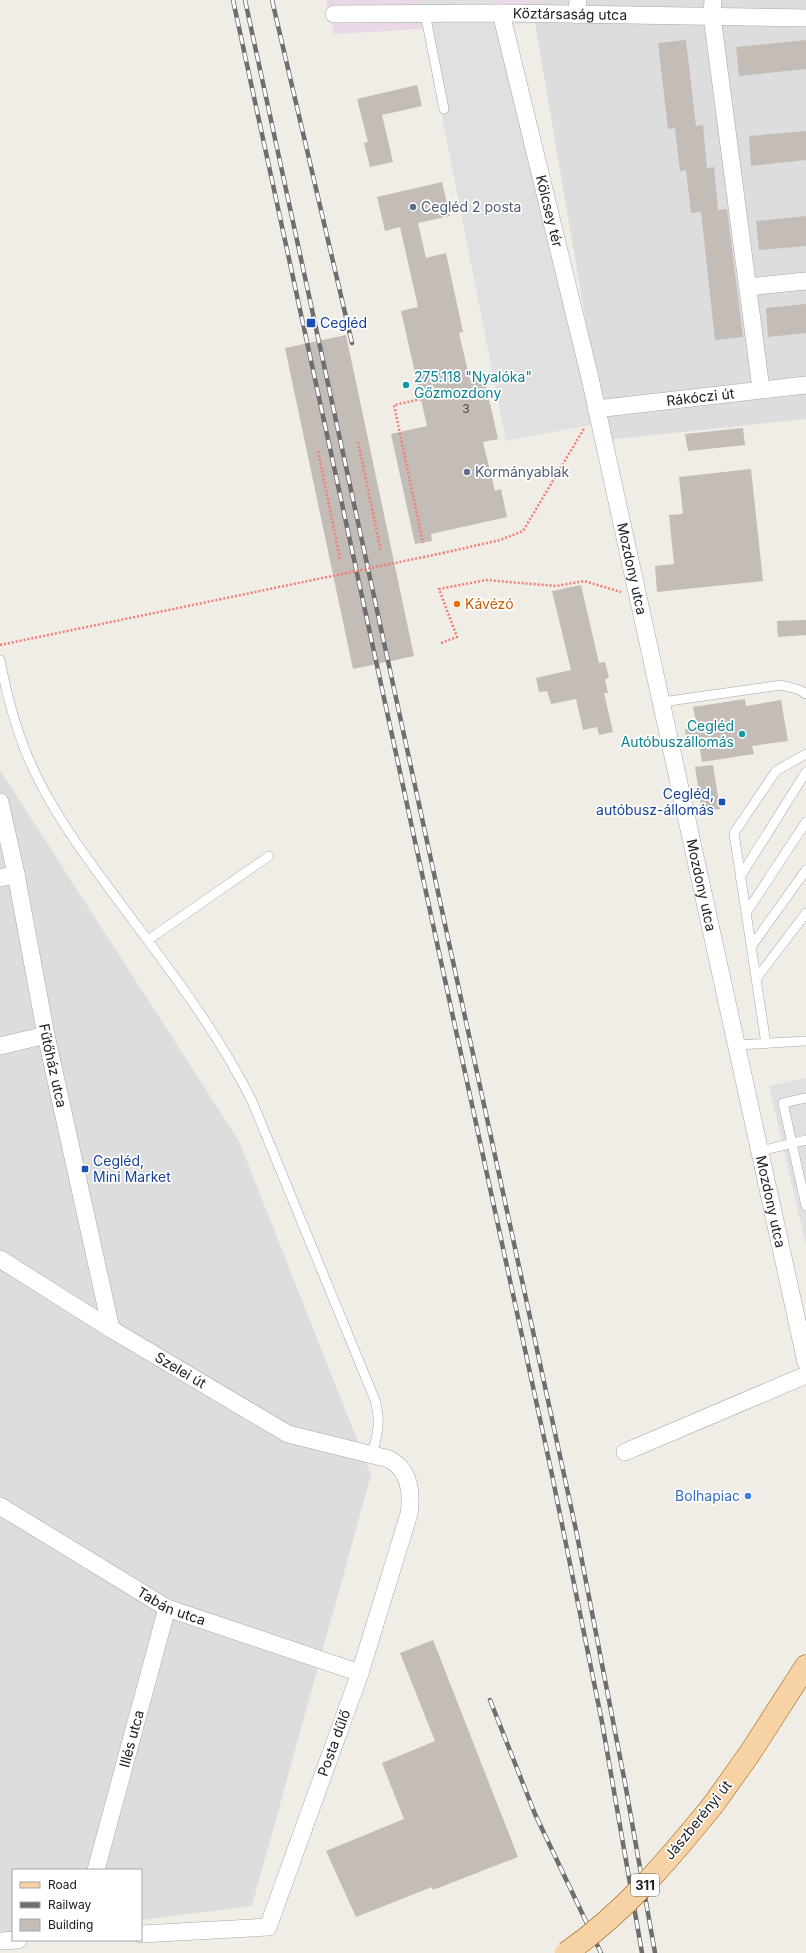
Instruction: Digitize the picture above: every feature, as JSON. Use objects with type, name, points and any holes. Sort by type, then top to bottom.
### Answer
[{"type":"main road","name":"Jászberényi út","points":[[566,1953],[608,1919],[644,1885],[713,1805],[750,1754],[806,1666]]},
{"type":"street","name":"Köztársaság utca","points":[[334,14],[501,13],[578,7],[712,8],[806,18]]},
{"type":"street","points":[[712,8],[761,389]]},
{"type":"street","name":"Kölcsey tér","points":[[501,13],[551,212],[596,409]]},
{"type":"street","points":[[748,286],[806,281]]},
{"type":"street","name":"Rákóczi út","points":[[596,409],[806,385]]},
{"type":"street","name":"Mozdony utca","points":[[596,409],[662,702],[760,1151],[802,1320],[806,1362]]},
{"type":"street","name":"Fűtőház utca","points":[[0,802],[8,876],[46,1035],[111,1329]]},
{"type":"street","points":[[0,1046],[46,1035]]},
{"type":"street","name":"Szelei út","points":[[0,1258],[111,1329],[288,1434],[372,1455]]},
{"type":"street","points":[[625,1452],[806,1375]]},
{"type":"street","name":"Posta dűlő","points":[[142,1934],[268,1927],[360,1673],[409,1514],[411,1501],[406,1476],[399,1464],[390,1459],[372,1455]]},
{"type":"street","name":"Tabán utca","points":[[0,1506],[167,1608],[360,1673]]},
{"type":"street","name":"Illés utca","points":[[96,1869],[167,1608]]},
{"type":"street","points":[[0,1941],[12,1940]]},
{"type":"lane","points":[[425,13],[444,109]]},
{"type":"lane","points":[[0,660],[9,704],[16,725],[41,784],[92,864],[217,1037],[242,1079],[262,1123],[375,1400],[379,1415],[379,1427],[372,1455]]},
{"type":"lane","points":[[662,702],[781,685],[800,690],[806,694]]},
{"type":"lane","points":[[766,1044],[734,833],[776,771],[806,754]]},
{"type":"lane","points":[[740,877],[806,772]]},
{"type":"lane","points":[[746,913],[806,822]]},
{"type":"lane","points":[[148,940],[269,856]]},
{"type":"lane","points":[[751,947],[806,870]]},
{"type":"lane","points":[[756,979],[806,913]]},
{"type":"lane","points":[[737,1045],[806,1041]]},
{"type":"lane","points":[[806,1098],[783,1103],[806,1206]]},
{"type":"lane","points":[[760,1151],[806,1140]]},
{"type":"path","points":[[421,399],[394,405],[423,543]]},
{"type":"path","points":[[0,645],[443,553],[500,540],[523,531],[596,409]]},
{"type":"path","points":[[358,442],[381,551]]},
{"type":"path","points":[[318,451],[340,559]]},
{"type":"path","points":[[441,643],[457,637],[439,589],[486,580],[556,586],[584,581],[638,596]]},
{"type":"shaded area","points":[[326,0],[537,0],[535,23],[334,34]]},
{"type":"shaded area","points":[[419,0],[489,0],[595,424],[506,441]]},
{"type":"shaded area","points":[[537,0],[806,0],[806,419],[606,440],[535,23]]},
{"type":"shaded area","points":[[0,770],[239,1141],[371,1475],[252,1906],[142,1920],[142,1869],[12,1869],[12,1936],[0,1937]]},
{"type":"shaded area","points":[[806,1078],[806,1246],[769,1086]]},
{"type":"building","points":[[686,40],[696,126],[703,125],[707,168],[714,167],[718,210],[727,209],[743,337],[715,340],[701,212],[691,213],[686,170],[680,171],[675,128],[668,129],[658,43]]},
{"type":"building","points":[[806,40],[806,69],[739,76],[736,47]]},
{"type":"building","points":[[417,85],[422,106],[382,115],[393,162],[370,167],[364,143],[368,142],[357,99]]},
{"type":"building","points":[[806,131],[806,160],[751,166],[749,136]]},
{"type":"building","points":[[442,182],[450,216],[418,223],[426,258],[446,253],[463,332],[459,333],[470,380],[484,377],[498,439],[483,442],[495,491],[501,489],[507,517],[431,534],[432,541],[415,544],[391,434],[427,426],[401,311],[418,307],[400,227],[385,231],[377,197]]},
{"type":"building","points":[[806,216],[806,246],[759,250],[756,221]]},
{"type":"building","points":[[806,304],[806,333],[768,337],[766,308]]},
{"type":"building","points":[[346,335],[414,656],[353,669],[285,348]]},
{"type":"building","points":[[743,428],[745,445],[688,451],[685,434]]},
{"type":"building","points":[[751,469],[763,581],[657,592],[655,566],[674,564],[669,515],[683,514],[679,477]]},
{"type":"building","points":[[581,585],[599,663],[605,662],[609,678],[605,679],[608,693],[604,693],[613,732],[599,735],[597,727],[583,730],[576,699],[551,704],[547,691],[539,692],[536,678],[571,670],[552,591]]},
{"type":"building","points":[[806,620],[806,635],[778,637],[777,621]]},
{"type":"building","name":"Cegléd Autóbuszállomás","points":[[745,699],[746,706],[781,700],[788,741],[752,746],[754,754],[702,762],[699,743],[687,745],[685,729],[697,727],[693,707]]},
{"type":"building","points":[[713,765],[720,809],[702,811],[695,767]]},
{"type":"building","points":[[433,1640],[518,1857],[433,1890],[432,1887],[356,1917],[326,1851],[404,1819],[382,1763],[435,1741],[400,1653]]},
{"type":"railway","points":[[233,0],[551,1470],[602,1722],[642,1953]]},
{"type":"railway","points":[[245,0],[576,1530],[625,1783],[655,1953]]},
{"type":"railway","points":[[272,0],[352,343]]},
{"type":"railway","points":[[490,1700],[535,1814],[601,1953]]},
{"type":"place","name":"Cegléd 2 posta","points":[[413,207]]},
{"type":"place","name":"Cegléd","points":[[311,323]]},
{"type":"place","name":"275.118 \"Nyalóka\" Gőzmozdony","points":[[406,385]]},
{"type":"place","name":"Kormányablak","points":[[467,472]]},
{"type":"place","name":"Kávézó","points":[[457,604]]},
{"type":"place","name":"Cegléd Autóbuszállomás","points":[[742,734]]},
{"type":"place","name":"Cegléd, autóbusz-állomás","points":[[722,802]]},
{"type":"place","name":"Cegléd, Mini Market","points":[[85,1169]]},
{"type":"place","name":"Bolhapiac","points":[[748,1496]]}]
